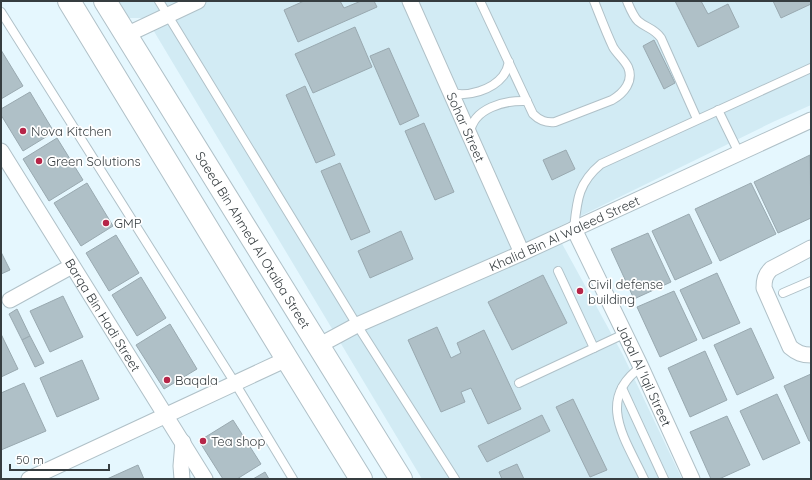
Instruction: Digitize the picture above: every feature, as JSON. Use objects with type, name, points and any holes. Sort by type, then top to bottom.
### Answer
[{"type":"main road","points":[[69,1],[361,479]]},
{"type":"main road","name":"Saeed Bin Ahmed Al Otaiba Street","points":[[104,1],[126,34],[400,479]]},
{"type":"street","points":[[126,34],[198,1]]},
{"type":"street","name":"Sohar Street","points":[[410,1],[522,253]]},
{"type":"street","name":"Khalid Bin Al Waleed Street","points":[[318,346],[357,325],[522,253],[811,120]]},
{"type":"street","name":"Barqa Bin Hadi Street","points":[[1,151],[165,415],[184,442],[205,479]]},
{"type":"street","name":"Jabal Al 'Iqil Street","points":[[574,229],[641,367],[692,479]]},
{"type":"street","points":[[810,251],[771,269],[766,275],[764,288],[790,347],[796,353],[811,355]]},
{"type":"street","points":[[10,300],[72,266]]},
{"type":"street","points":[[29,479],[287,359]]},
{"type":"street","points":[[182,479],[181,466],[184,442]]},
{"type":"lane","points":[[159,1],[357,325],[455,479]]},
{"type":"lane","points":[[480,1],[533,114],[537,118],[549,123],[612,100],[625,90],[628,83],[628,67],[614,48],[594,1]]},
{"type":"lane","points":[[627,1],[634,17],[642,24],[653,29],[661,38],[697,120]]},
{"type":"lane","points":[[1,12],[235,383],[293,479]]},
{"type":"lane","points":[[452,93],[473,94],[490,86],[503,76],[509,62]]},
{"type":"lane","points":[[574,229],[576,204],[579,192],[584,182],[601,164],[811,68]]},
{"type":"lane","points":[[470,134],[474,119],[479,114],[505,102],[526,101]]},
{"type":"lane","points":[[718,110],[739,153]]},
{"type":"lane","points":[[558,271],[594,348]]},
{"type":"lane","points":[[783,293],[811,281]]},
{"type":"lane","points":[[519,383],[624,334]]},
{"type":"lane","points":[[641,367],[631,375],[622,388],[618,396],[616,409],[618,421],[644,479]]},
{"type":"lane","points":[[622,388],[664,479]]},
{"type":"shaded area","points":[[119,1],[811,1],[811,105],[775,121],[554,229],[623,355],[682,479],[422,479],[146,18],[129,18]]},
{"type":"building","points":[[304,1],[340,1],[344,8],[361,1],[374,1],[377,7],[298,42],[284,10]]},
{"type":"building","points":[[675,1],[701,1],[708,14],[728,4],[739,27],[698,47]]},
{"type":"building","points":[[773,1],[811,1],[811,4],[781,18]]},
{"type":"building","points":[[355,27],[372,67],[313,93],[295,54]]},
{"type":"building","points":[[654,40],[675,83],[664,89],[643,46]]},
{"type":"building","points":[[389,48],[419,116],[400,125],[370,56]]},
{"type":"building","points":[[1,50],[23,86],[1,99]]},
{"type":"building","points":[[305,86],[335,155],[316,163],[286,95]]},
{"type":"building","points":[[30,92],[54,132],[23,151],[1,115],[1,109]]},
{"type":"building","points":[[424,123],[454,192],[435,200],[405,131]]},
{"type":"building","points":[[57,138],[83,180],[49,201],[23,159]]},
{"type":"building","points":[[566,150],[575,169],[552,180],[543,160]]},
{"type":"building","points":[[810,155],[811,218],[778,233],[754,182]]},
{"type":"building","points":[[340,163],[370,232],[351,240],[321,171]]},
{"type":"building","points":[[87,183],[113,226],[81,246],[54,203]]},
{"type":"building","points":[[751,183],[776,234],[720,261],[695,209]]},
{"type":"building","points":[[689,214],[712,263],[675,280],[652,231]]},
{"type":"building","points":[[401,231],[413,259],[370,278],[358,251]]},
{"type":"building","points":[[648,233],[671,282],[634,299],[611,249]]},
{"type":"building","points":[[116,235],[139,273],[109,291],[86,253]]},
{"type":"building","points":[[1,252],[10,270],[1,274]]},
{"type":"building","points":[[717,273],[740,323],[703,339],[680,290]]},
{"type":"building","points":[[543,275],[567,323],[512,350],[488,302]]},
{"type":"building","points":[[141,277],[166,318],[137,336],[112,295]]},
{"type":"building","points":[[674,291],[697,340],[660,357],[637,307]]},
{"type":"building","points":[[63,296],[83,337],[50,352],[30,311]]},
{"type":"building","points":[[17,309],[30,336],[22,340],[9,314]]},
{"type":"building","points":[[170,324],[197,369],[164,389],[136,345]]},
{"type":"building","points":[[437,327],[451,358],[461,353],[457,343],[484,330],[521,409],[488,424],[471,388],[461,392],[465,402],[441,412],[408,340]]},
{"type":"building","points":[[751,328],[774,378],[737,395],[714,345]]},
{"type":"building","points":[[1,334],[18,369],[1,377]]},
{"type":"building","points":[[30,336],[44,363],[35,367],[22,340]]},
{"type":"building","points":[[705,351],[727,400],[690,417],[668,368]]},
{"type":"building","points":[[82,360],[99,399],[57,417],[40,378]]},
{"type":"building","points":[[811,374],[811,441],[809,441],[784,386]]},
{"type":"building","points":[[24,383],[46,431],[1,450],[1,393]]},
{"type":"building","points":[[777,394],[800,443],[763,460],[740,411]]},
{"type":"building","points":[[573,399],[607,470],[590,477],[556,407]]},
{"type":"building","points":[[542,415],[550,431],[487,462],[478,446]]},
{"type":"building","points":[[727,416],[750,465],[719,479],[711,479],[690,432]]},
{"type":"building","points":[[233,420],[261,464],[237,479],[223,479],[199,441]]},
{"type":"building","points":[[517,464],[524,479],[502,479],[499,472]]},
{"type":"building","points":[[138,465],[144,479],[107,479]]},
{"type":"building","points":[[265,472],[269,479],[253,479]]},
{"type":"place","name":"Nova Kitchen","points":[[23,131]]},
{"type":"place","name":"Green Solutions","points":[[39,161]]},
{"type":"place","name":"GMP","points":[[106,223]]},
{"type":"place","name":"Civil defense building","points":[[580,291]]},
{"type":"place","name":"Baqala","points":[[167,380]]},
{"type":"place","name":"Tea shop","points":[[203,441]]}]
